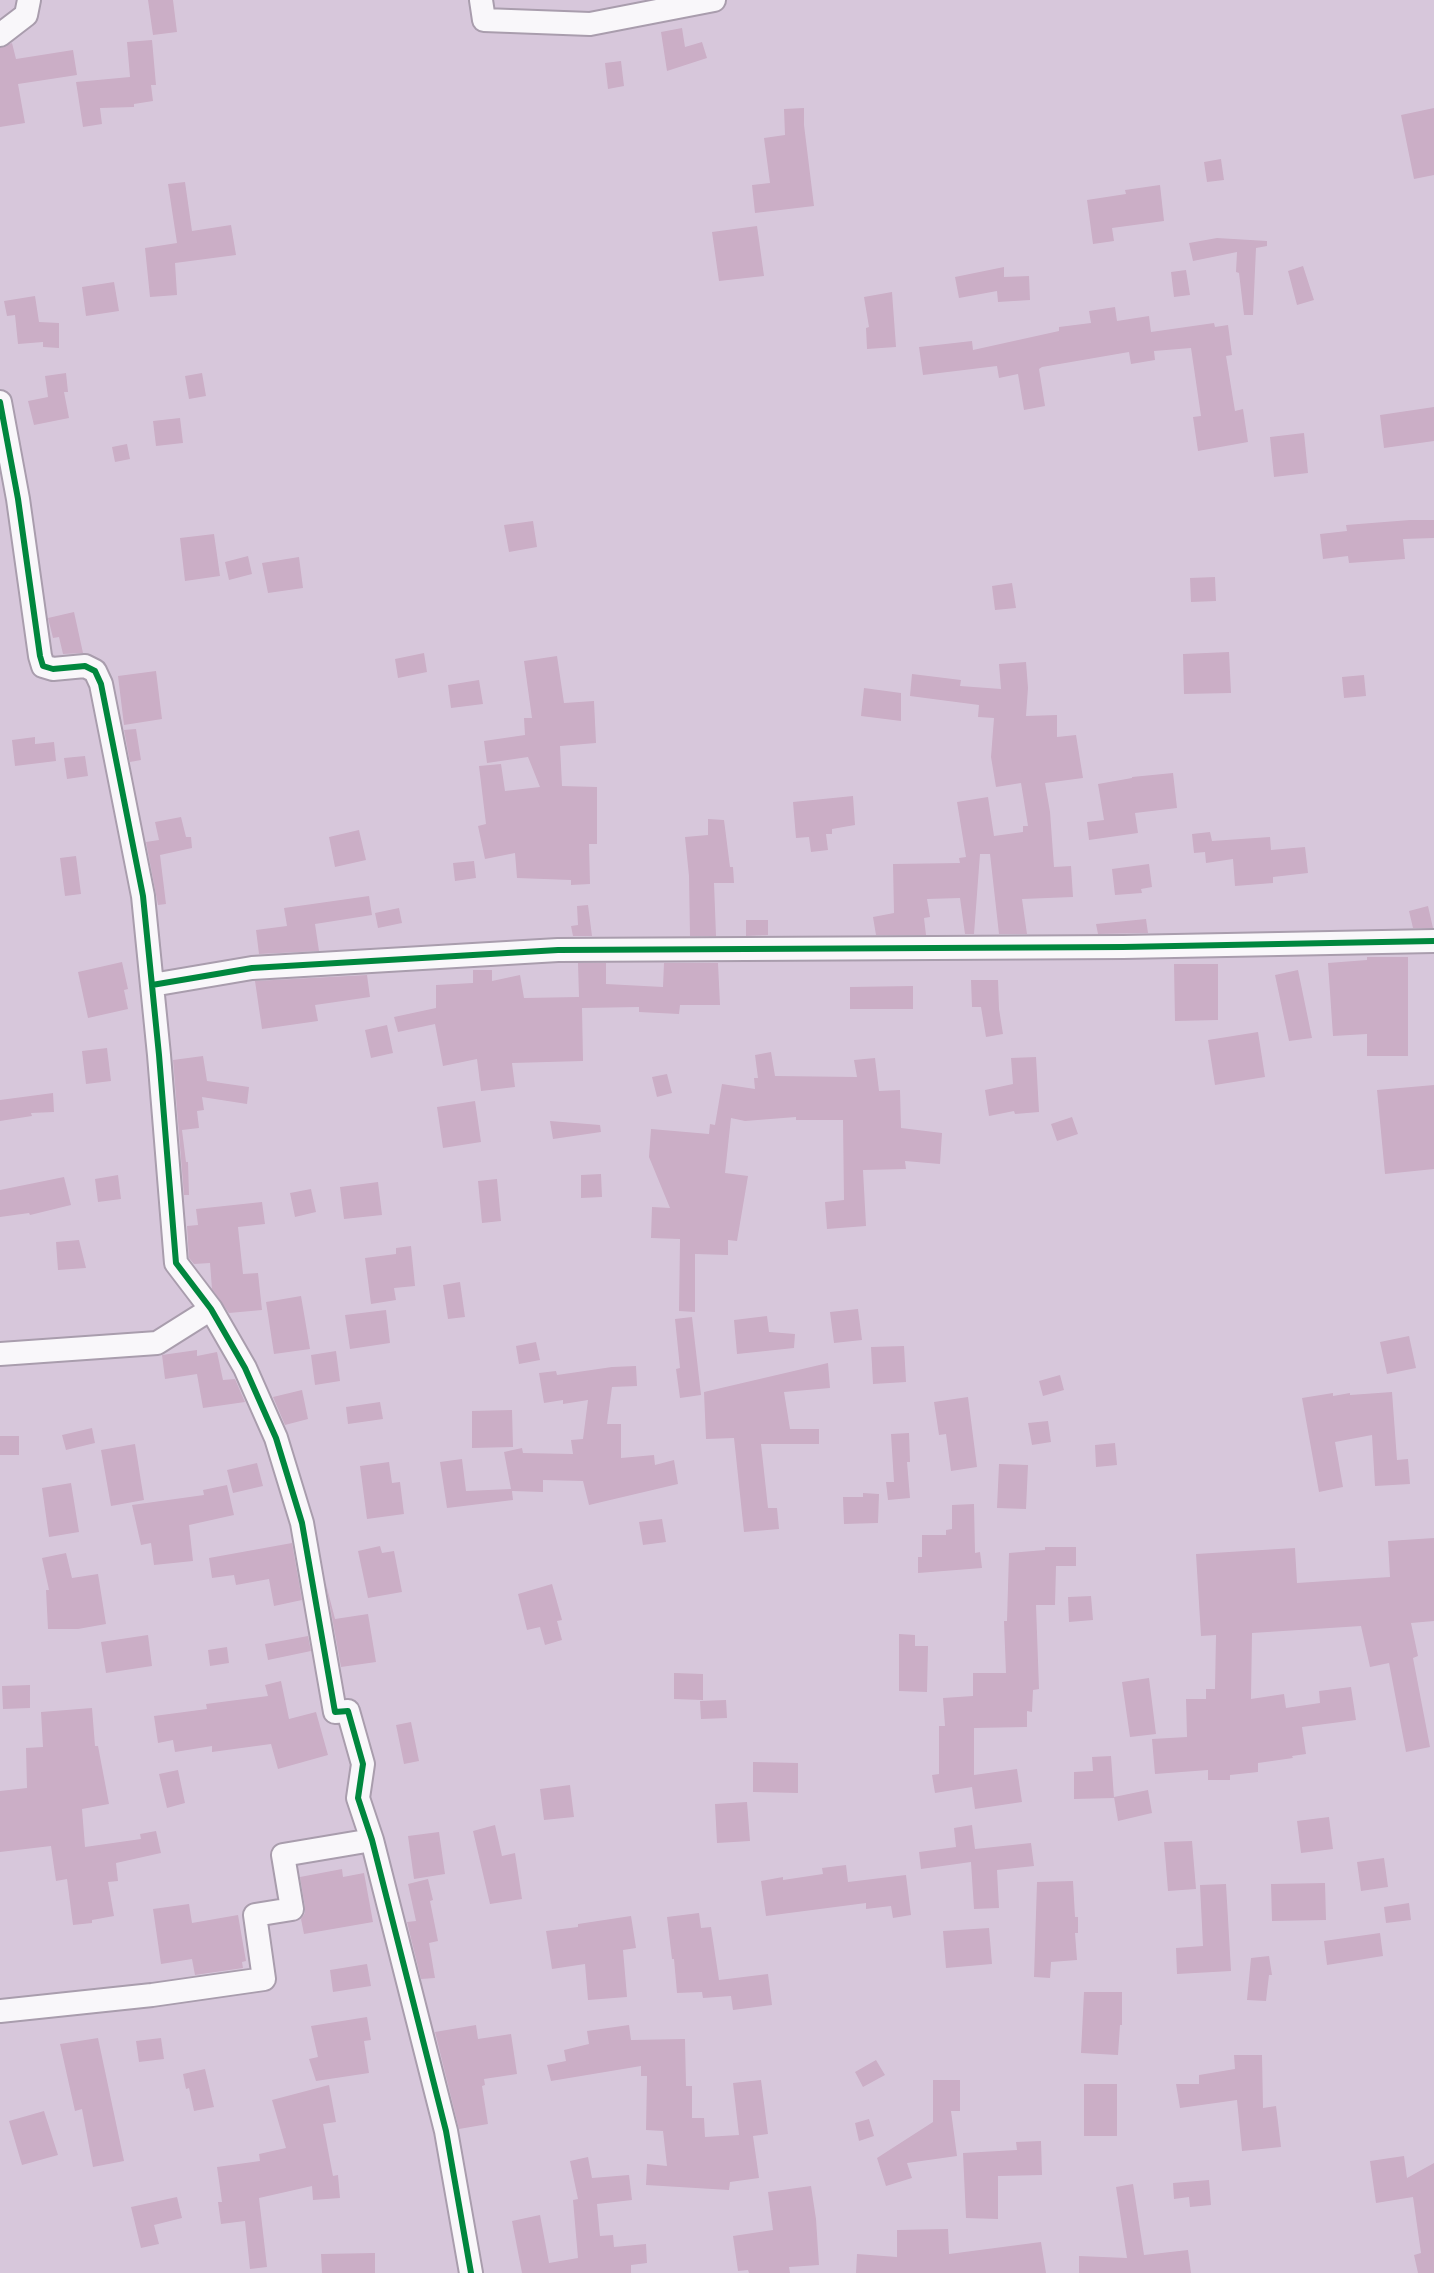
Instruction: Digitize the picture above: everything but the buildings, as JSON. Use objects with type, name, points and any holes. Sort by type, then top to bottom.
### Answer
[{"type":"street","points":[[0,36],[26,15],[29,0]]},
{"type":"street","points":[[481,0],[484,20],[590,24],[714,0]]},
{"type":"street","points":[[0,402],[9,500],[43,666],[53,669],[85,666],[95,671],[101,684],[143,896],[176,1263],[211,1309],[244,1368],[276,1438],[296,1502],[302,1523],[335,1712],[348,1711],[363,1764],[358,1798],[372,1840],[446,2131],[471,2273]]},
{"type":"street","points":[[152,985],[252,968],[558,950],[1123,947],[1434,941]]},
{"type":"street","points":[[0,1354],[157,1343],[211,1309]]},
{"type":"street","points":[[0,2011],[152,1995],[264,1979],[255,1915],[292,1909],[283,1855],[372,1840]]},
{"type":"cycle path","points":[[0,402],[18,499],[43,666],[53,669],[85,666],[95,671],[101,684],[143,896],[176,1263],[211,1309],[245,1368],[276,1438],[302,1523],[335,1712],[348,1711],[363,1764],[358,1798],[372,1840],[446,2131],[471,2273]]},
{"type":"cycle path","points":[[152,985],[252,968],[558,950],[1123,947],[1434,941]]}]
